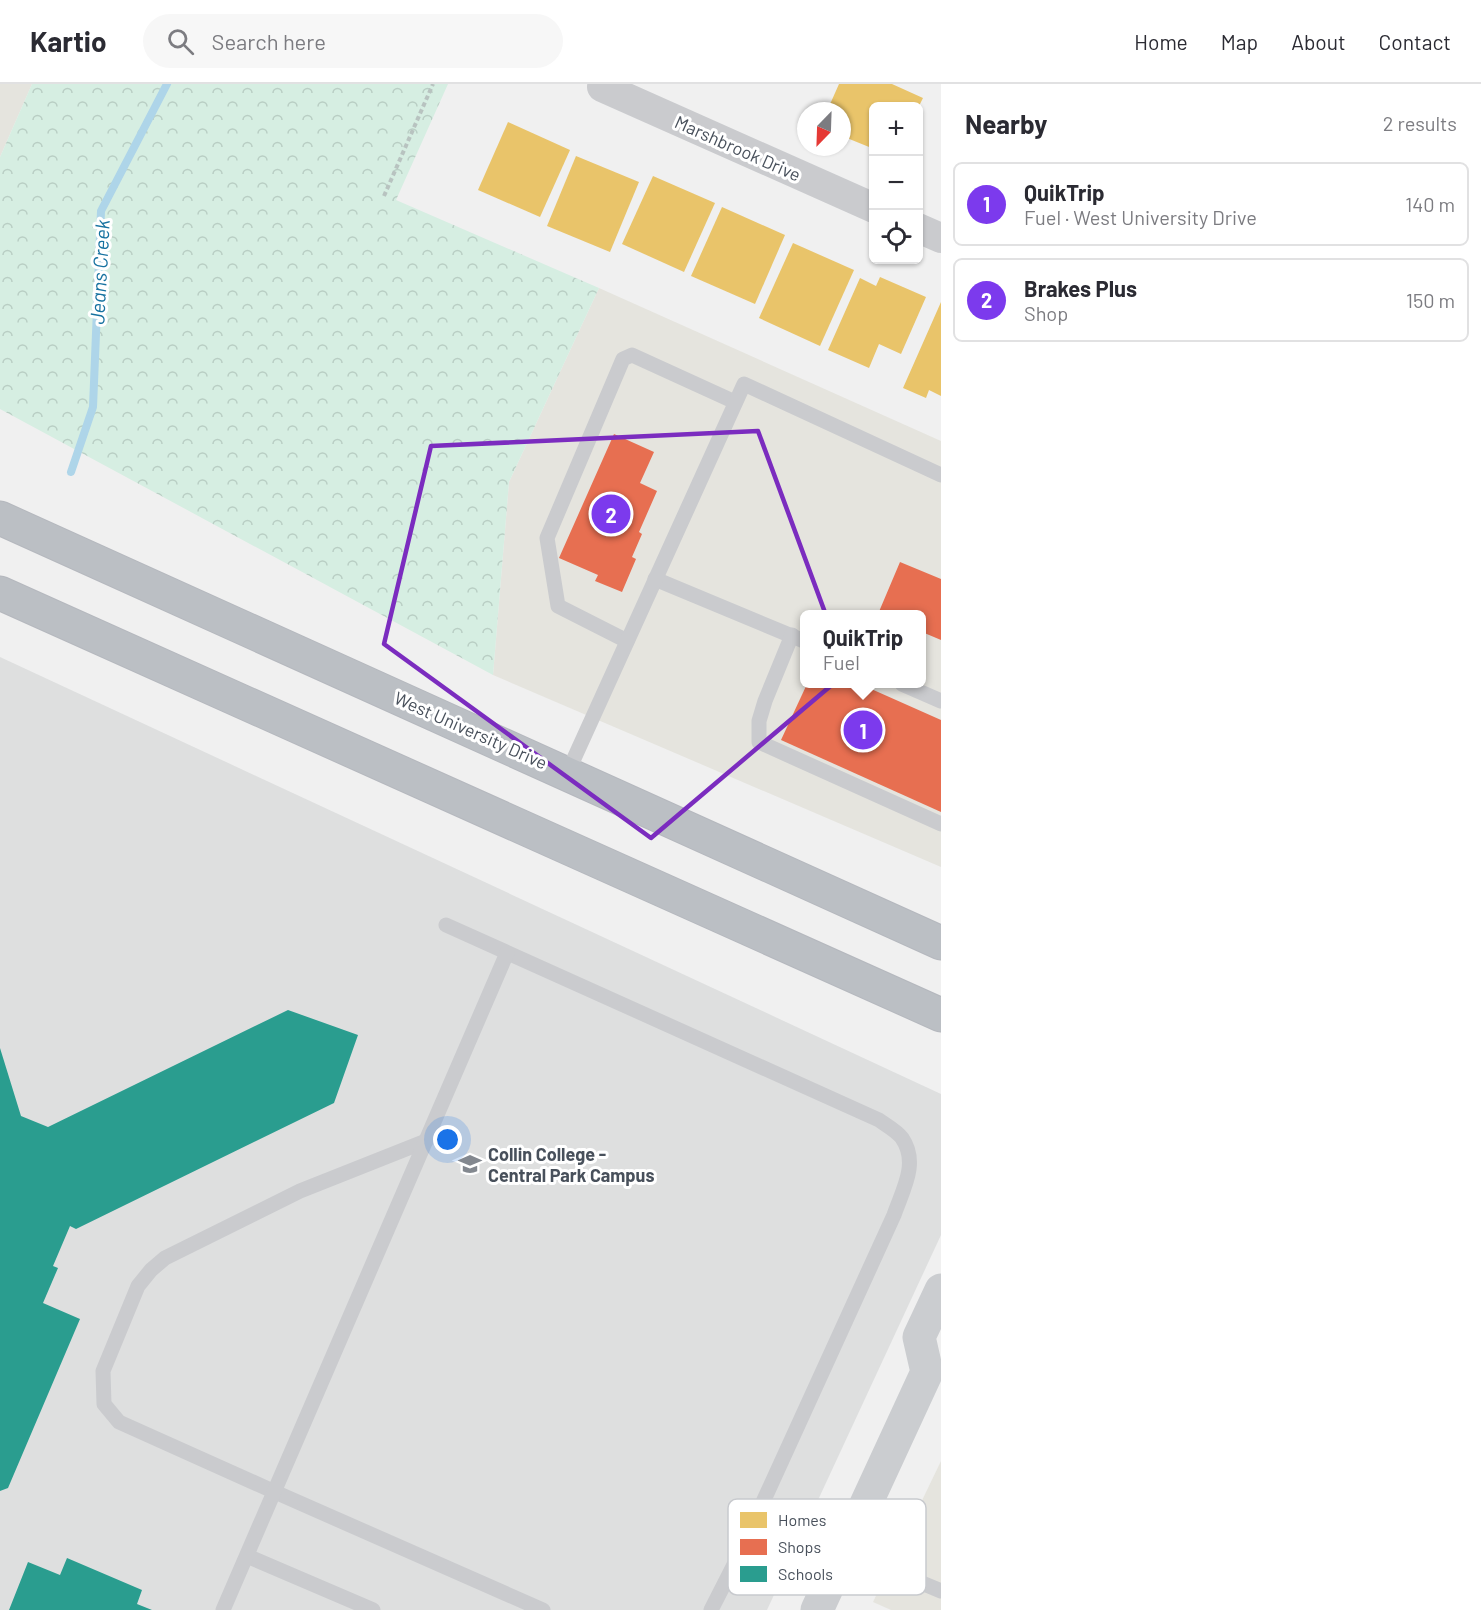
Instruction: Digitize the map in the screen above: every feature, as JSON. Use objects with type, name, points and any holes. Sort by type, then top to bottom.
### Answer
[{"type":"highway","name":"West University Drive","points":[[0,518],[941,943]]},
{"type":"highway","points":[[0,593],[941,1015]]},
{"type":"street","name":"Marshbrook Drive","points":[[603,86],[869,206]]},
{"type":"street","points":[[871,1499],[936,1372],[919,1336],[941,1290]]},
{"type":"street","points":[[817,1610],[824,1595]]},
{"type":"lane","points":[[627,641],[558,606],[547,538],[623,360],[633,355],[735,402]]},
{"type":"lane","points":[[567,774],[744,384],[941,475]]},
{"type":"lane","points":[[655,579],[798,638],[765,701],[759,721],[759,742],[941,824]]},
{"type":"lane","points":[[911,688],[941,701]]},
{"type":"lane","points":[[446,926],[879,1120],[901,1137],[909,1155],[910,1172],[894,1215],[764,1499]]},
{"type":"lane","points":[[223,1610],[507,953]]},
{"type":"lane","points":[[426,1141],[300,1191],[165,1258],[138,1286],[103,1371],[105,1404],[119,1422],[520,1606],[543,1610]]},
{"type":"lane","points":[[247,1556],[373,1610]]},
{"type":"lane","points":[[711,1610],[728,1577]]},
{"type":"lane","points":[[926,1585],[941,1591]]},
{"type":"path","points":[[384,196],[433,84]]},
{"type":"highlighted area","points":[[758,431],[847,672],[651,838],[384,644],[431,446]]},
{"type":"shaded area","points":[[0,84],[32,84],[0,157]]},
{"type":"shaded area","points":[[599,288],[941,441],[941,867],[493,675],[509,482]]},
{"type":"shaded area","name":"Collin College - Central Park Campus","points":[[0,657],[941,1094],[941,1235],[819,1499],[728,1499],[728,1595],[774,1595],[767,1610],[0,1610]]},
{"type":"shaded area","points":[[941,1461],[941,1610],[891,1610],[873,1602],[876,1595],[926,1595],[926,1499],[923,1499]]},
{"type":"green space","points":[[32,84],[448,84],[396,200],[599,288],[509,482],[493,675],[0,409],[0,157]]},
{"type":"building: Homes","points":[[839,84],[892,84],[923,98],[921,102],[869,102],[869,147],[851,140],[851,102],[831,102]]},
{"type":"building: Homes","points":[[508,122],[570,150],[540,217],[478,190]]},
{"type":"building: Homes","points":[[576,156],[639,182],[610,252],[547,226]]},
{"type":"building: Homes","points":[[653,176],[715,203],[684,272],[622,244]]},
{"type":"building: Homes","points":[[722,207],[785,235],[755,304],[691,276]]},
{"type":"building: Homes","points":[[793,243],[854,270],[820,346],[759,318]]},
{"type":"building: Homes","points":[[880,277],[926,297],[901,354],[879,344],[869,368],[828,350],[860,278],[876,286]]},
{"type":"building: Homes","points":[[941,302],[941,396],[929,390],[926,398],[903,388]]},
{"type":"building: Shops","points":[[614,434],[654,452],[640,483],[657,491],[639,532],[642,534],[632,557],[636,559],[622,592],[595,581],[598,575],[559,558]]},
{"type":"building: Shops","points":[[900,562],[941,579],[941,640],[926,634],[926,610],[880,610]]},
{"type":"building: Shops","points":[[805,688],[869,688],[941,720],[941,812],[781,740]]},
{"type":"building: Schools","points":[[288,1010],[358,1035],[334,1103],[76,1229],[70,1226],[53,1266],[58,1268],[43,1303],[80,1319],[8,1488],[0,1491],[0,1048],[21,1116],[48,1127]]},
{"type":"building: Schools","points":[[67,1558],[142,1590],[137,1604],[152,1610],[9,1610],[28,1562],[60,1575]]},
{"type":"waterway","name":"Jeans Creek","points":[[71,472],[93,407],[101,211],[167,84]]},
{"type":"place","name":"Brakes Plus","points":[[611,514]]},
{"type":"place","name":"QuikTrip","points":[[863,730]]},
{"type":"place","name":"Collin College - Central Park Campus","points":[[470,1164]]}]
